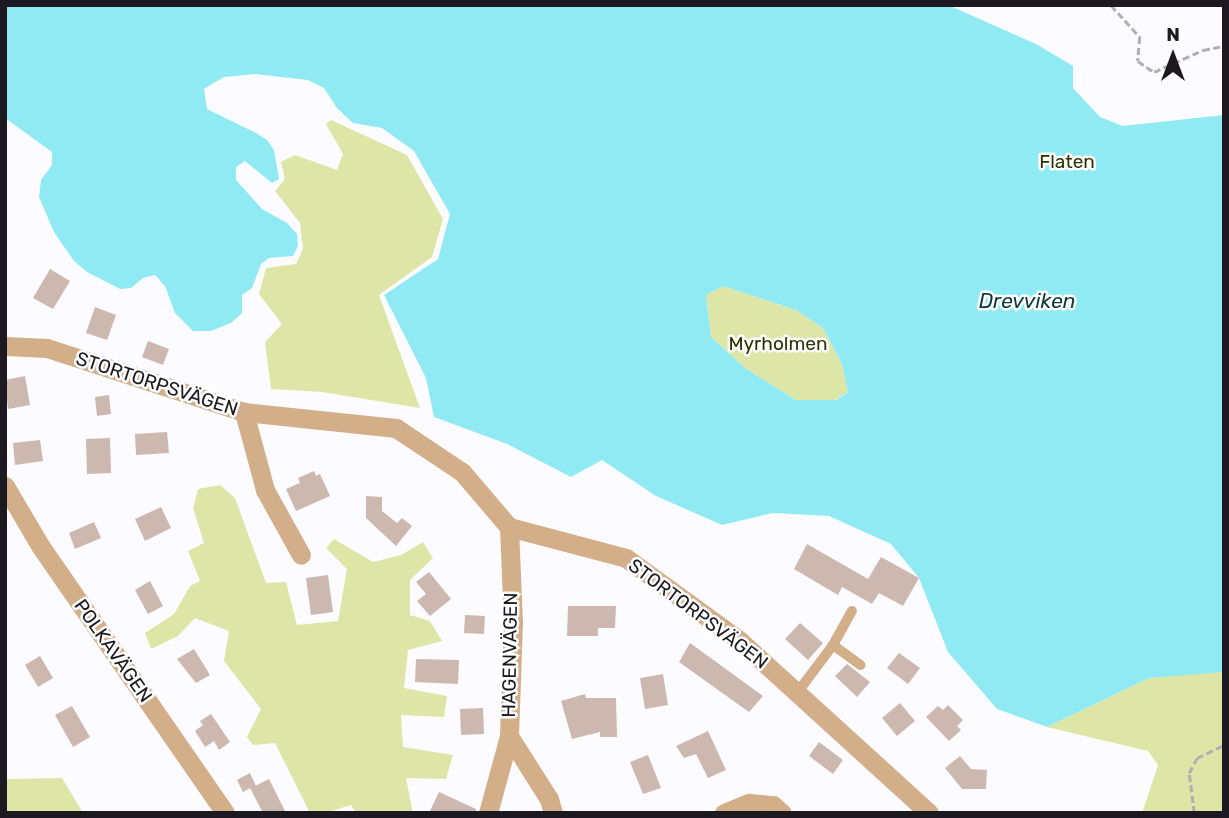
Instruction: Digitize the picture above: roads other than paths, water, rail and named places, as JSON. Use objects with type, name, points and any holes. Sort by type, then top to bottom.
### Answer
[{"type":"street","name":"STORTORPSVÄGEN","points":[[5,346],[47,348],[244,412],[396,428],[462,472],[509,527],[626,558],[739,640],[929,813]]},
{"type":"street","points":[[244,412],[265,490],[301,555]]},
{"type":"street","name":"POLKAVÄGEN","points":[[5,486],[41,547],[225,813]]},
{"type":"street","name":"HAGENVÄGEN","points":[[509,527],[513,622],[509,736],[549,799],[553,813]]},
{"type":"street","points":[[488,813],[509,736]]},
{"type":"street","points":[[724,813],[749,803],[773,805],[782,813]]},
{"type":"lane","points":[[797,693],[833,645],[852,611]]},
{"type":"lane","points":[[833,645],[861,665]]},
{"type":"water","name":"Drevviken","points":[[5,5],[948,5],[1036,44],[1073,66],[1073,88],[1100,117],[1123,126],[1224,115],[1224,672],[1149,678],[1047,727],[997,709],[948,652],[919,578],[891,544],[829,516],[773,513],[722,525],[656,496],[602,460],[571,477],[507,444],[434,417],[426,378],[384,295],[438,259],[450,214],[414,151],[382,128],[353,123],[337,108],[324,88],[308,80],[255,74],[224,77],[204,89],[207,109],[256,133],[267,140],[274,150],[279,179],[272,183],[245,161],[236,167],[236,180],[262,209],[287,223],[297,234],[298,246],[293,256],[269,258],[261,264],[252,288],[242,295],[242,313],[231,323],[211,331],[193,331],[175,313],[165,286],[155,275],[143,278],[131,288],[120,289],[87,272],[74,261],[54,232],[39,197],[41,180],[52,165],[52,152],[5,118]],"holes":[[[723,286],[796,310],[823,328],[842,364],[848,392],[836,400],[796,400],[745,368],[711,337],[706,295]]]},
{"type":"park label","name":"Flaten","points":[[1067,162]]},
{"type":"park label","name":"Myrholmen","points":[[778,344]]}]
